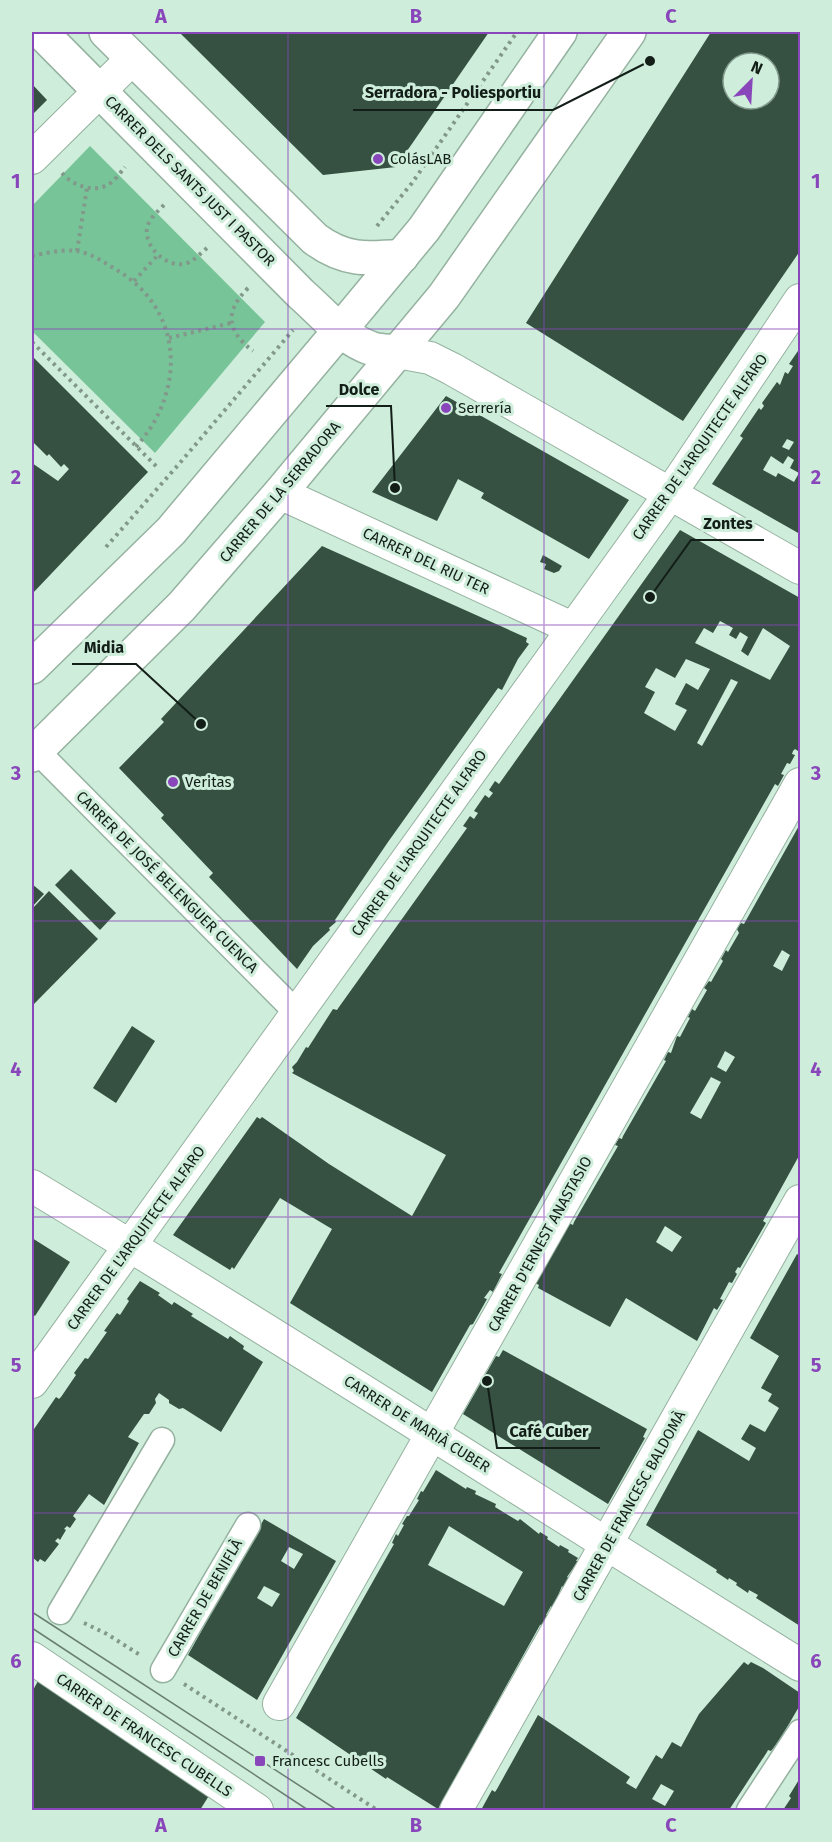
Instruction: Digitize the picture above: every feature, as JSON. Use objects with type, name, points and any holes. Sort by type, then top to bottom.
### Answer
[{"type":"main road","name":"CARRER DELS SANTS JUST I PASTOR","points":[[41,32],[340,330],[374,349],[397,352]]},
{"type":"main road","points":[[106,32],[315,239],[330,250],[351,258],[402,256]]},
{"type":"main road","points":[[32,667],[171,531],[402,256],[435,213],[560,32]]},
{"type":"main road","name":"CARRER DE LA SERRADORA","points":[[34,753],[182,606],[397,352],[456,280],[629,32]]},
{"type":"street","points":[[44,163],[100,91],[133,58]]},
{"type":"street","name":"CARRER DE L'ARQUITECTE ALFARO","points":[[32,1382],[670,494],[801,300]]},
{"type":"street","points":[[397,352],[430,358],[452,369],[801,568]]},
{"type":"street","name":"CARRER DEL RIU TER","points":[[280,493],[572,628]]},
{"type":"street","name":"CARRER DE JOSÉ BELENGUER CUENCA","points":[[34,753],[297,1013]]},
{"type":"street","name":"CARRER D'ERNEST ANASTASIO","points":[[279,1704],[801,784]]},
{"type":"street","name":"CARRER DE MARIÀ CUBER","points":[[32,1186],[433,1433],[801,1665]]},
{"type":"street","name":"CARRER DE FRANCESC BALDOMÀ","points":[[456,1810],[801,1201]]},
{"type":"street","points":[[60,1612],[162,1440]]},
{"type":"street","name":"CARRER DE BENIFLÀ","points":[[163,1670],[248,1525]]},
{"type":"street","name":"CARRER DE FRANCESC CUBELLS","points":[[32,1660],[223,1801],[257,1810]]},
{"type":"street","points":[[749,1810],[801,1732]]},
{"type":"path","points":[[351,258],[412,183],[517,32]]},
{"type":"path","points":[[44,163],[68,180],[87,188],[97,189],[108,185],[125,167]]},
{"type":"path","points":[[77,251],[87,188]]},
{"type":"path","points":[[164,205],[153,216],[147,228],[148,240],[158,255],[171,264],[185,264],[197,258],[207,248]]},
{"type":"path","points":[[32,256],[77,251],[101,261],[134,281],[147,293],[161,314],[169,338],[171,361],[169,385],[152,427],[136,447]]},
{"type":"path","points":[[134,281],[158,255]]},
{"type":"path","points":[[248,288],[236,300],[231,323],[241,342],[253,351]]},
{"type":"path","points":[[104,549],[246,386],[313,304]]},
{"type":"path","points":[[169,338],[231,323]]},
{"type":"path","points":[[32,342],[158,468]]},
{"type":"path","points":[[60,1612],[107,1634],[377,1810]]},
{"type":"green space","points":[[90,146],[265,322],[155,453],[32,331],[32,206]]},
{"type":"building","points":[[179,32],[489,32],[396,167],[323,175]]},
{"type":"building","points":[[711,32],[800,32],[800,251],[683,421],[526,323]]},
{"type":"building","points":[[32,84],[47,100],[32,115]]},
{"type":"building","points":[[800,348],[800,433],[798,438],[800,439],[800,534],[712,484],[743,438],[740,436],[759,408],[761,410],[764,406],[762,403],[777,382],[780,385],[785,372],[788,374],[793,366],[789,364]],"holes":[[[787,439],[794,442],[789,450],[782,447]],[[771,456],[783,464],[788,456],[794,460],[790,468],[799,473],[794,482],[778,473],[776,477],[763,470]]]},
{"type":"building","points":[[32,356],[148,472],[32,594],[32,463],[58,481],[69,469],[64,464],[61,467],[32,441]]},
{"type":"building","points":[[446,396],[629,500],[589,559],[481,498],[484,493],[458,479],[437,521],[372,492]]},
{"type":"building","points":[[680,530],[800,598],[800,746],[798,751],[795,749],[793,751],[792,754],[795,755],[790,764],[787,763],[778,786],[775,784],[499,1273],[502,1274],[493,1292],[490,1290],[484,1298],[487,1299],[432,1392],[290,1303],[332,1229],[280,1198],[234,1269],[232,1267],[230,1270],[173,1235],[257,1117],[260,1119],[262,1117],[329,1164],[412,1216],[446,1155],[292,1073],[294,1071],[292,1067],[306,1047],[308,1048],[333,1009],[337,1010],[467,828],[463,826],[470,816],[474,819],[478,813],[474,811],[485,795],[489,798],[493,793],[489,790],[495,781],[499,784]],"holes":[[[720,621],[733,628],[729,635],[736,639],[740,632],[748,637],[741,651],[748,656],[763,628],[790,646],[770,680],[695,643],[704,628],[713,633]],[[686,659],[710,669],[698,690],[686,683],[675,704],[687,710],[675,731],[644,713],[655,692],[645,687],[656,668],[675,678]],[[731,679],[738,682],[702,746],[697,743]]]},
{"type":"building","points":[[322,546],[527,638],[526,642],[529,644],[518,659],[502,690],[498,688],[388,842],[335,920],[336,922],[313,946],[297,969],[209,877],[213,873],[161,818],[164,815],[119,768],[164,722],[161,719]]},
{"type":"building","points":[[543,555],[562,566],[559,571],[554,573],[544,569],[546,564],[540,562]]},
{"type":"building","points":[[800,824],[800,1154],[763,1221],[766,1223],[740,1268],[738,1267],[735,1272],[737,1274],[732,1283],[729,1282],[720,1299],[723,1300],[717,1310],[714,1308],[697,1341],[626,1298],[610,1327],[538,1288],[539,1285],[535,1283],[569,1223],[573,1225],[618,1146],[615,1145],[619,1138],[622,1139],[666,1061],[664,1060],[668,1052],[671,1053],[677,1036],[680,1037],[692,1009],[695,1011],[707,990],[704,988],[709,981],[711,982],[723,961],[721,959],[726,950],[728,952],[739,933],[737,929],[741,923],[744,924]],"holes":[[[782,950],[790,955],[782,971],[773,966]],[[725,1051],[735,1057],[726,1072],[717,1067]],[[711,1077],[721,1082],[701,1119],[690,1113]],[[665,1226],[682,1237],[672,1252],[656,1242]]]},
{"type":"building","points":[[71,869],[116,913],[100,930],[55,885]]},
{"type":"building","points":[[32,884],[44,894],[32,907]]},
{"type":"building","points":[[49,891],[98,939],[32,1006],[32,909]]},
{"type":"building","points":[[132,1026],[155,1041],[116,1103],[93,1088]]},
{"type":"building","points":[[32,1238],[70,1262],[35,1316],[32,1314]]},
{"type":"building","points":[[797,1254],[800,1256],[800,1626],[756,1598],[758,1595],[749,1590],[748,1593],[736,1585],[737,1583],[729,1578],[728,1580],[716,1572],[717,1570],[646,1525],[698,1430],[749,1461],[756,1448],[741,1439],[750,1424],[765,1432],[779,1408],[768,1401],[772,1394],[761,1388],[779,1356],[750,1338]]},
{"type":"building","points":[[140,1281],[160,1293],[158,1295],[172,1305],[174,1302],[193,1314],[191,1316],[228,1339],[230,1336],[244,1346],[243,1349],[263,1362],[221,1432],[183,1408],[179,1409],[169,1403],[169,1400],[159,1393],[149,1414],[144,1414],[128,1437],[139,1443],[104,1505],[89,1494],[73,1516],[76,1519],[70,1528],[67,1526],[60,1540],[58,1538],[55,1541],[59,1544],[45,1562],[40,1559],[38,1562],[32,1557],[32,1432],[56,1397],[59,1399],[61,1397],[76,1375],[74,1373],[85,1358],[88,1359],[117,1313],[120,1315],[129,1301],[127,1299]]},
{"type":"building","points":[[503,1350],[647,1429],[643,1437],[645,1438],[608,1504],[463,1414],[496,1356],[499,1357]]},
{"type":"building","points":[[436,1470],[466,1489],[467,1487],[476,1491],[475,1494],[496,1504],[495,1507],[518,1521],[520,1519],[539,1534],[540,1532],[548,1537],[547,1539],[569,1550],[568,1552],[578,1558],[553,1608],[551,1606],[543,1624],[540,1625],[438,1809],[387,1777],[386,1779],[296,1718],[394,1544],[392,1543],[396,1534],[398,1536],[404,1525],[402,1524],[419,1500],[417,1499],[421,1491],[423,1492]],"holes":[[[449,1526],[523,1572],[504,1606],[428,1565]]]},
{"type":"building","points":[[264,1519],[336,1561],[257,1700],[188,1655]],"holes":[[[289,1547],[303,1554],[294,1569],[281,1561]],[[264,1586],[280,1594],[272,1607],[257,1598]]]},
{"type":"building","points":[[744,1662],[748,1665],[751,1662],[763,1668],[800,1693],[800,1705],[779,1741],[771,1751],[768,1750],[729,1810],[481,1810],[492,1790],[495,1792],[497,1789],[538,1715],[630,1777],[626,1783],[636,1789],[656,1755],[662,1759],[672,1742],[681,1747],[699,1714]],"holes":[[[661,1784],[674,1791],[665,1806],[652,1799]]]},
{"type":"building","points":[[38,1681],[210,1794],[200,1810],[32,1810],[32,1692]]},
{"type":"building","points":[[800,1778],[800,1810],[783,1810],[791,1798],[789,1796]]},
{"type":"tram line","points":[[32,1612],[337,1810]]},
{"type":"tram line","points":[[32,1628],[308,1810]]},
{"type":"place","name":"Serradora - Poliesportiu","points":[[650,61]]},
{"type":"place","name":"ColásLAB","points":[[378,159]]},
{"type":"place","name":"Serrería","points":[[446,408]]},
{"type":"place","name":"Dolce","points":[[395,488]]},
{"type":"place","name":"Zontes","points":[[650,597]]},
{"type":"place","name":"Midia","points":[[201,724]]},
{"type":"place","name":"Veritas","points":[[173,782]]},
{"type":"place","name":"Café Cuber","points":[[487,1381]]},
{"type":"place","name":"Francesc Cubells","points":[[260,1761]]}]
